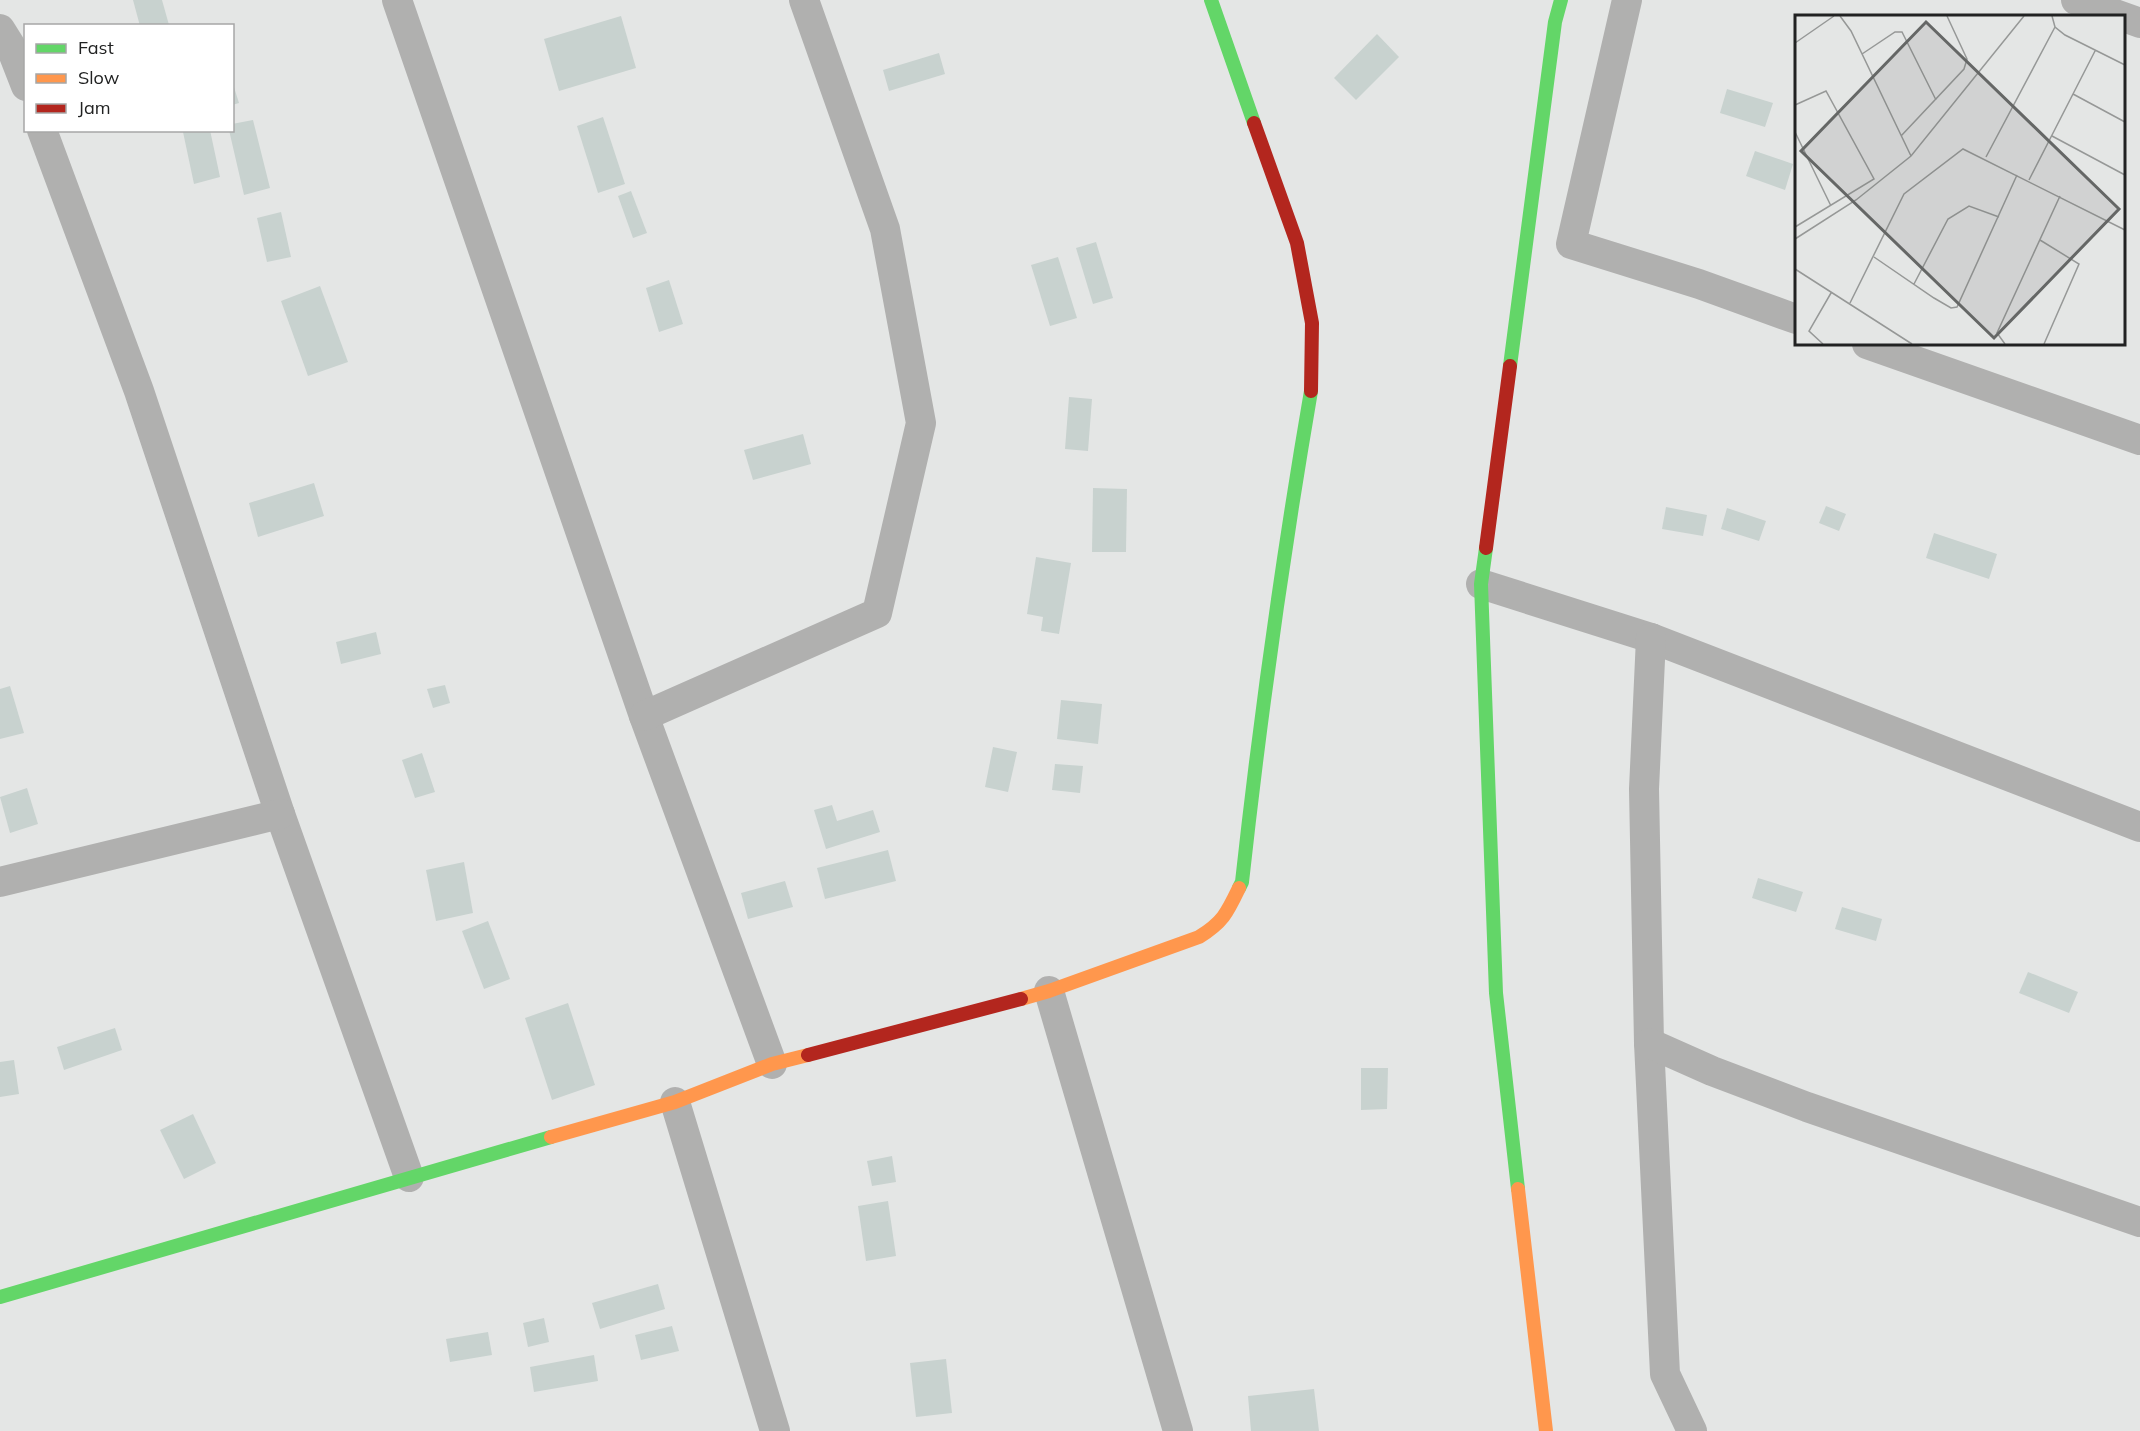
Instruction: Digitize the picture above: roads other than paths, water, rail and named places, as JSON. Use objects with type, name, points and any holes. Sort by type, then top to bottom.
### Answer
[{"type":"street","points":[[397,0],[644,716],[772,1064]]},
{"type":"street","points":[[644,716],[877,613],[921,423],[885,229],[804,0]]},
{"type":"street","points":[[0,1297],[675,1102],[772,1064],[1049,991],[1199,937],[1218,925],[1229,910],[1242,882],[1255,762],[1296,478],[1313,381],[1312,323],[1297,243],[1211,0]]},
{"type":"street","points":[[1546,1431],[1496,993],[1481,584],[1556,22],[1561,0]]},
{"type":"street","points":[[1627,0],[1571,244],[1699,284],[1795,318]]},
{"type":"street","points":[[2076,0],[2118,15]]},
{"type":"street","points":[[2125,18],[2140,23]]},
{"type":"street","points":[[0,29],[10,45],[24,81]]},
{"type":"street","points":[[43,132],[140,391],[280,814],[409,1177]]},
{"type":"street","points":[[1870,345],[2140,440]]},
{"type":"street","points":[[1481,584],[1651,638],[2140,827]]},
{"type":"street","points":[[1651,638],[1644,789],[1649,1043],[1665,1374],[1692,1431]]},
{"type":"street","points":[[0,882],[280,814]]},
{"type":"street","points":[[1049,991],[1178,1431]]},
{"type":"street","points":[[1649,1043],[1712,1071],[1807,1107],[2140,1222]]},
{"type":"street","points":[[675,1102],[775,1431]]}]
